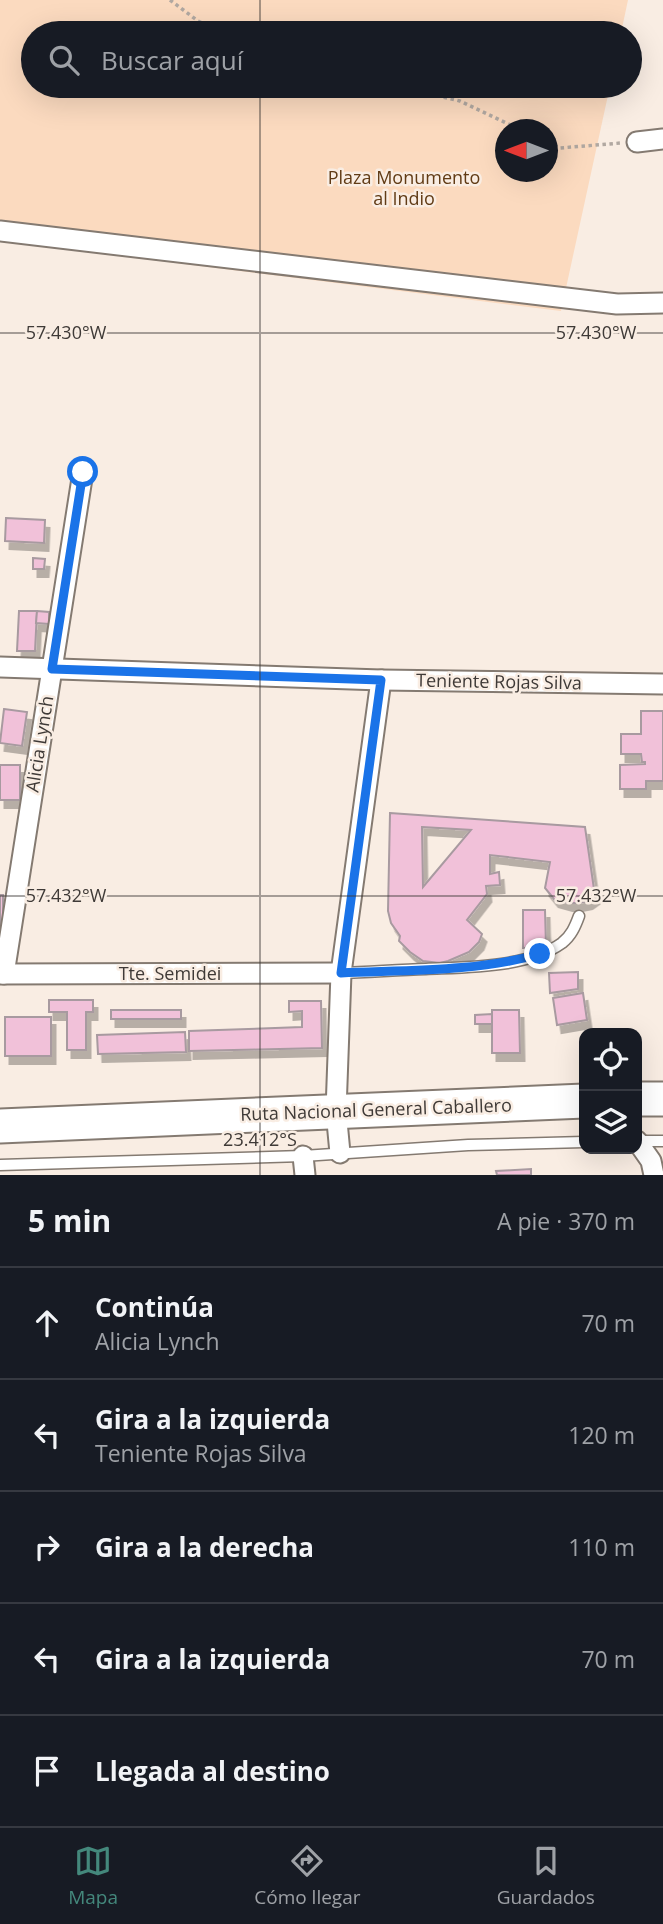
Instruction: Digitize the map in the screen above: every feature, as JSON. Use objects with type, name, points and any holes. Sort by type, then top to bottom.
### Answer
[{"type":"highway","points":[[642,1099],[663,1099]]},
{"type":"highway","name":"Ruta Nacional General Caballero","points":[[0,1126],[579,1101]]},
{"type":"street","points":[[637,142],[663,139]]},
{"type":"street","points":[[0,231],[617,304],[663,303]]},
{"type":"street","name":"Alicia Lynch","points":[[2,974],[83,472]]},
{"type":"street","name":"Teniente Rojas Silva","points":[[0,667],[381,680],[663,684]]},
{"type":"street","points":[[340,1153],[336,1111],[341,973],[381,680]]},
{"type":"street","name":"Tte. Semidei","points":[[2,974],[341,973]]},
{"type":"street","points":[[642,1148],[651,1161],[654,1175]]},
{"type":"lane","points":[[341,973],[486,965],[518,960],[540,954],[562,943],[573,932],[579,916]]},
{"type":"lane","points":[[642,1141],[663,1141]]},
{"type":"lane","points":[[0,1165],[304,1165],[340,1153],[468,1145],[579,1142]]},
{"type":"path","points":[[170,0],[198,21]]},
{"type":"path","points":[[447,98],[460,101],[498,119]]},
{"type":"path","points":[[558,147],[637,142]]},
{"type":"green space","name":"Plaza Monumento al Indio","points":[[0,0],[628,0],[624,21],[21,21],[21,98],[607,98],[561,311],[0,241]]},
{"type":"building","points":[[6,518],[45,520],[44,543],[5,541]]},
{"type":"building","points":[[33,558],[45,559],[44,569],[33,569]]},
{"type":"building","points":[[19,611],[37,611],[35,651],[17,651]]},
{"type":"building","points":[[37,611],[49,612],[49,624],[36,623]]},
{"type":"building","points":[[4,709],[27,712],[22,746],[0,743]]},
{"type":"building","points":[[641,711],[663,711],[663,781],[646,781],[646,789],[620,789],[620,765],[645,764],[641,754],[621,754],[621,734],[641,734]]},
{"type":"building","points":[[0,765],[20,765],[20,800],[0,800]]},
{"type":"building","points":[[390,813],[585,827],[595,896],[578,903],[554,899],[545,888],[550,862],[490,855],[490,874],[499,872],[500,885],[486,886],[487,894],[467,920],[482,934],[479,942],[469,952],[448,961],[423,961],[410,952],[399,941],[400,936],[391,923],[388,911]],"holes":[[[422,827],[471,830],[423,887]]]},
{"type":"building","points":[[0,895],[3,895],[3,938],[0,938]]},
{"type":"building","points":[[523,910],[545,910],[546,947],[523,948]]},
{"type":"building","points":[[578,972],[578,989],[550,993],[549,973]]},
{"type":"building","points":[[583,993],[587,1020],[557,1025],[553,998]]},
{"type":"building","points":[[49,1000],[93,1000],[93,1012],[86,1012],[86,1050],[67,1050],[67,1012],[49,1012]]},
{"type":"building","points":[[289,1001],[321,1001],[322,1048],[189,1051],[189,1031],[302,1027],[302,1011],[289,1012]]},
{"type":"building","points":[[111,1010],[181,1010],[181,1019],[111,1019]]},
{"type":"building","points":[[492,1010],[519,1010],[520,1053],[492,1053]]},
{"type":"building","points":[[492,1014],[492,1024],[475,1024],[475,1015]]},
{"type":"building","points":[[5,1017],[51,1017],[51,1056],[5,1056]]},
{"type":"building","points":[[185,1032],[186,1052],[98,1054],[97,1035]]},
{"type":"building","points":[[531,1169],[531,1175],[497,1175],[496,1171]]},
{"type":"route","points":[[83,472],[52,669],[381,680],[341,973],[486,965],[540,954]]}]
